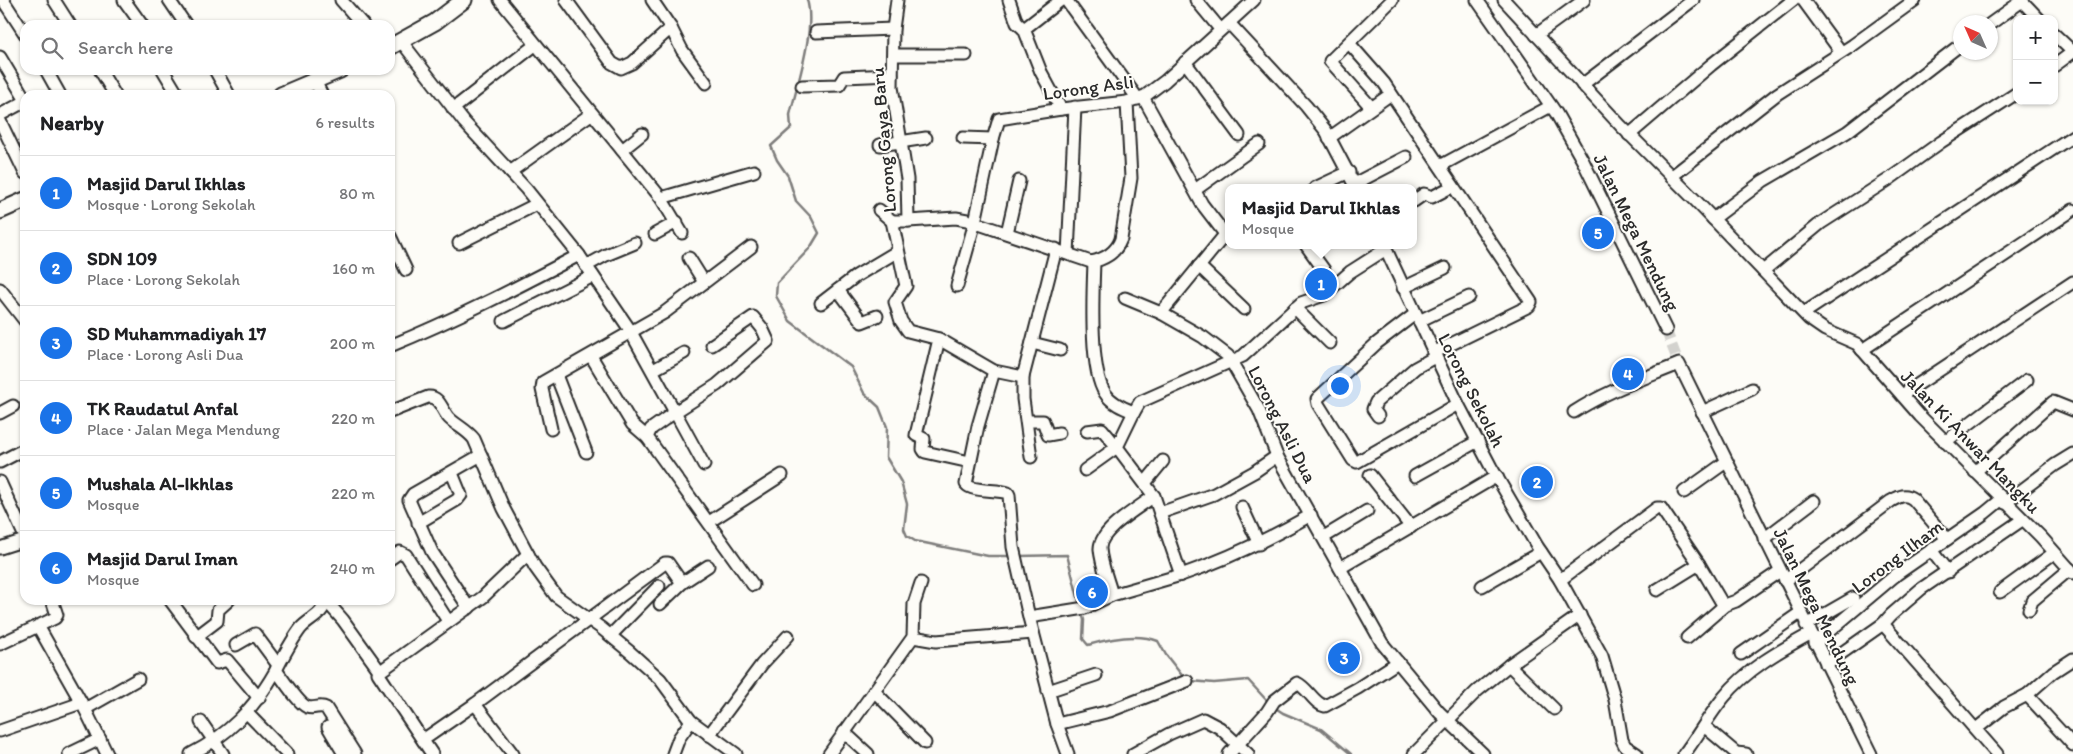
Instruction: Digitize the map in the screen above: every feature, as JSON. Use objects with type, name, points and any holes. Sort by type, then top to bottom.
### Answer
[{"type":"main road","points":[[396,44],[435,22],[464,0]]},
{"type":"main road","points":[[292,90],[329,75]]},
{"type":"main road","points":[[0,211],[20,202]]},
{"type":"street","points":[[3,0],[20,26]]},
{"type":"street","points":[[54,0],[67,20]]},
{"type":"street","points":[[124,0],[138,20]]},
{"type":"street","points":[[169,0],[183,20]]},
{"type":"street","points":[[341,0],[359,20]]},
{"type":"street","points":[[500,0],[661,198],[679,228],[654,234]]},
{"type":"street","points":[[566,0],[612,62],[621,68],[632,63],[671,28]]},
{"type":"street","points":[[652,0],[671,28],[682,50],[706,83]]},
{"type":"street","name":"Lorong Gaya Baru","points":[[897,0],[893,29],[892,87],[907,179],[908,221],[892,221],[906,286],[895,302],[904,327],[908,331],[939,339]]},
{"type":"street","points":[[1009,0],[1017,23],[1024,29],[1041,72],[1061,109]]},
{"type":"street","points":[[1024,29],[1061,0],[1136,100],[1195,190],[1202,204],[1225,230]]},
{"type":"street","points":[[1196,0],[1306,106],[1330,138],[1354,184]]},
{"type":"street","name":"Lorong Asli","points":[[957,286],[975,222],[999,119],[1136,100],[1165,81],[1254,0]]},
{"type":"street","points":[[1371,107],[1330,61],[1392,0]]},
{"type":"street","name":"Jalan Mega Mendung","points":[[1477,0],[1551,106],[1583,161],[1666,330]]},
{"type":"street","name":"Jalan Ki Anwar Mangku","points":[[1504,0],[1582,85],[1804,313],[1819,327],[1857,344],[1945,442],[2054,553],[2070,565]]},
{"type":"street","points":[[1536,35],[1584,0]]},
{"type":"street","points":[[1582,85],[1693,0]]},
{"type":"street","points":[[1630,135],[1711,65],[1794,0]]},
{"type":"street","points":[[1671,177],[1777,94],[1915,0]]},
{"type":"street","points":[[1808,2],[1841,52]]},
{"type":"street","points":[[1998,19],[2026,2],[2036,15]]},
{"type":"street","points":[[816,32],[893,29]]},
{"type":"street","points":[[2058,38],[2073,52],[2058,63]]},
{"type":"street","points":[[1350,43],[1391,94],[1531,302],[1531,304],[1434,355],[1415,368],[1376,402],[1373,409],[1378,416]]},
{"type":"street","points":[[396,44],[538,204],[579,255],[631,332],[704,465]]},
{"type":"street","points":[[454,109],[535,45]]},
{"type":"street","points":[[1713,219],[1763,181],[1847,132],[1953,50]]},
{"type":"street","points":[[893,55],[966,54]]},
{"type":"street","points":[[0,57],[20,91]]},
{"type":"street","points":[[1185,62],[1239,135]]},
{"type":"street","points":[[49,75],[57,90]]},
{"type":"street","points":[[103,75],[112,90]]},
{"type":"street","points":[[166,75],[175,90]]},
{"type":"street","points":[[218,75],[226,90]]},
{"type":"street","points":[[802,86],[839,85],[844,77],[892,75]]},
{"type":"street","points":[[315,81],[320,90]]},
{"type":"street","points":[[1330,138],[1391,94]]},
{"type":"street","points":[[1763,271],[1821,223],[2013,96]]},
{"type":"street","points":[[908,221],[956,218],[975,222],[1091,262],[1102,260],[1110,255],[1122,238],[1131,178],[1136,100]]},
{"type":"street","points":[[0,115],[20,104]]},
{"type":"street","points":[[1440,166],[1551,106]]},
{"type":"street","points":[[1068,254],[1075,107]]},
{"type":"street","points":[[510,172],[591,114]]},
{"type":"street","points":[[0,121],[4,140],[20,165]]},
{"type":"street","points":[[622,150],[642,134]]},
{"type":"street","points":[[1804,313],[2073,136]]},
{"type":"street","points":[[880,145],[926,138]]},
{"type":"street","points":[[963,138],[993,139]]},
{"type":"street","points":[[1195,190],[1259,144]]},
{"type":"street","points":[[1359,184],[1406,157]]},
{"type":"street","points":[[661,198],[754,171]]},
{"type":"street","points":[[1324,184],[1349,172]]},
{"type":"street","points":[[1007,233],[1019,181]]},
{"type":"street","points":[[1417,199],[1424,194],[1432,197],[1453,186]]},
{"type":"street","points":[[459,244],[538,204]]},
{"type":"street","points":[[879,210],[892,221]]},
{"type":"street","points":[[1862,350],[2073,210]]},
{"type":"street","points":[[1161,313],[1225,234]]},
{"type":"street","points":[[504,321],[590,271],[606,254],[635,243]]},
{"type":"street","points":[[395,247],[406,270]]},
{"type":"street","points":[[551,429],[542,384],[664,312],[751,247]]},
{"type":"street","points":[[1031,457],[1022,377],[1056,249]]},
{"type":"street","points":[[1309,249],[1324,270]]},
{"type":"street","points":[[1086,470],[1117,447],[1140,402],[1243,356],[1295,308],[1306,301],[1324,295],[1350,272],[1382,249]]},
{"type":"street","name":"Lorong Sekolah","points":[[1386,249],[1458,404],[1539,549],[1580,615]]},
{"type":"street","points":[[821,303],[856,276],[898,251]]},
{"type":"street","points":[[395,344],[446,323],[494,300],[579,255]]},
{"type":"street","points":[[689,258],[704,282]]},
{"type":"street","points":[[1094,262],[1094,331],[1098,375],[1104,393],[1121,408],[1134,412]]},
{"type":"street","points":[[1199,266],[1244,309]]},
{"type":"street","points":[[1403,288],[1445,268]]},
{"type":"street","points":[[1902,395],[2073,282]]},
{"type":"street","points":[[0,289],[20,315]]},
{"type":"street","points":[[838,290],[861,321],[877,316]]},
{"type":"street","name":"Lorong Asli Dua","points":[[1125,298],[1161,313],[1203,337],[1228,356],[1260,410],[1277,456],[1374,628],[1398,662],[1446,720],[1483,754]]},
{"type":"street","points":[[1458,404],[1357,462],[1353,460],[1318,404],[1317,399],[1377,343],[1417,318],[1469,298]]},
{"type":"street","points":[[1295,308],[1330,343]]},
{"type":"street","points":[[647,437],[651,430],[717,385],[768,341],[762,328],[753,317],[712,346]]},
{"type":"street","points":[[970,462],[925,452],[923,450],[924,439],[916,435],[939,339],[994,372],[1022,377]]},
{"type":"street","points":[[1032,343],[1060,350]]},
{"type":"street","points":[[653,370],[684,353]]},
{"type":"street","points":[[591,356],[632,424],[647,437],[753,585]]},
{"type":"street","name":"Jalan Mega Mendung","points":[[1574,412],[1597,397],[1609,394],[1678,364],[1871,754]]},
{"type":"street","points":[[994,372],[978,426],[966,484],[968,487],[999,490],[1009,495],[1014,552],[1057,724],[1068,754]]},
{"type":"street","points":[[556,375],[586,452]]},
{"type":"street","points":[[1945,442],[2027,380]]},
{"type":"street","points":[[1702,412],[1752,389]]},
{"type":"street","points":[[395,407],[422,398],[432,397],[437,400],[450,419],[470,435],[481,455],[504,509],[528,554],[556,596],[611,636],[660,678],[691,721],[736,754]]},
{"type":"street","points":[[1975,472],[2053,402],[2073,410]]},
{"type":"street","points":[[0,413],[13,406]]},
{"type":"street","points":[[1027,422],[1043,421],[1048,435],[1059,433]]},
{"type":"street","points":[[1087,431],[1102,429],[1154,496],[1181,575]]},
{"type":"street","points":[[1416,476],[1478,441]]},
{"type":"street","points":[[0,462],[20,452]]},
{"type":"street","name":"Lorong Ilham","points":[[1810,634],[2073,454]]},
{"type":"street","points":[[469,608],[432,552],[410,506],[410,497],[481,455]]},
{"type":"street","points":[[1160,513],[1214,494],[1254,472],[1277,456]]},
{"type":"street","points":[[1145,483],[1163,461]]},
{"type":"street","points":[[1684,492],[1726,462]]},
{"type":"street","points":[[418,523],[461,495],[452,473]]},
{"type":"street","points":[[709,522],[782,475]]},
{"type":"street","points":[[1370,475],[1411,527]]},
{"type":"street","points":[[1340,568],[1497,476]]},
{"type":"street","points":[[0,482],[20,527]]},
{"type":"street","points":[[1687,638],[1725,605],[1782,576],[1891,500],[1903,495],[1913,499],[1947,539]]},
{"type":"street","points":[[1112,595],[1100,553],[1101,539],[1114,526],[1154,496]]},
{"type":"street","points":[[1764,539],[1814,501]]},
{"type":"street","points":[[1242,508],[1259,544]]},
{"type":"street","points":[[1560,580],[1657,508],[1661,508],[1725,605]]},
{"type":"street","points":[[1324,537],[1367,511]]},
{"type":"street","points":[[1029,617],[1081,608],[1112,595],[1220,562],[1259,544],[1311,516]]},
{"type":"street","points":[[1826,664],[1883,624],[1921,589],[2022,520]]},
{"type":"street","points":[[0,548],[20,540]]},
{"type":"street","points":[[1482,586],[1539,549]]},
{"type":"street","points":[[1931,550],[1948,572]]},
{"type":"street","points":[[395,556],[400,552],[406,555],[448,621]]},
{"type":"street","points":[[2000,592],[2054,553]]},
{"type":"street","points":[[379,670],[469,608],[528,554]]},
{"type":"street","points":[[423,740],[475,704],[666,563],[682,583]]},
{"type":"street","points":[[1657,590],[1699,564]]},
{"type":"street","points":[[2029,610],[2032,601],[2070,565]]},
{"type":"street","points":[[660,604],[682,583],[708,566]]},
{"type":"street","points":[[828,754],[914,637],[914,604],[921,583]]},
{"type":"street","points":[[611,636],[659,586]]},
{"type":"street","points":[[1684,754],[1739,680],[1766,660],[1810,634],[1853,598]]},
{"type":"street","points":[[0,644],[57,616],[54,605]]},
{"type":"street","points":[[174,605],[217,663],[227,660],[259,698]]},
{"type":"street","points":[[196,636],[217,621],[218,610],[224,605]]},
{"type":"street","points":[[190,754],[214,742],[247,712],[259,698],[302,628],[325,605]]},
{"type":"street","points":[[330,605],[379,670],[378,675],[432,754]]},
{"type":"street","points":[[1741,654],[1800,613]]},
{"type":"street","points":[[1414,754],[1477,691],[1509,665],[1580,615],[1606,668],[1623,750],[1637,754]]},
{"type":"street","points":[[1883,624],[1998,754]]},
{"type":"street","points":[[38,626],[83,706],[107,754]]},
{"type":"street","points":[[236,645],[255,634],[303,705],[310,708],[322,706],[326,708],[355,754]]},
{"type":"street","points":[[914,637],[948,641],[1033,634]]},
{"type":"street","points":[[709,735],[762,664],[788,636]]},
{"type":"street","points":[[1229,754],[1267,712],[1274,701],[1297,684],[1305,689],[1320,705],[1325,706],[1358,688],[1398,662]]},
{"type":"street","points":[[1976,729],[2004,707],[2027,695],[2071,664]]},
{"type":"street","points":[[1509,665],[1554,709]]},
{"type":"street","points":[[1048,690],[1096,675]]},
{"type":"street","points":[[0,732],[83,706],[138,679]]},
{"type":"street","points":[[1057,724],[1110,711],[1187,681]]},
{"type":"street","points":[[874,691],[925,743]]},
{"type":"street","points":[[2027,695],[2073,744]]},
{"type":"street","points":[[475,704],[513,754]]},
{"type":"street","points":[[247,712],[287,754]]},
{"type":"street","points":[[1133,754],[1169,734],[1203,719],[1215,725],[1248,754]]},
{"type":"street","points":[[673,754],[679,738],[691,721]]},
{"type":"street","points":[[201,722],[223,754]]},
{"type":"street","points":[[1704,726],[1736,753],[1746,754]]},
{"type":"street","points":[[328,727],[344,754]]},
{"type":"street","points":[[844,732],[868,754]]},
{"type":"street","points":[[69,754],[100,739]]},
{"type":"waterway","points":[[807,0],[809,26],[801,73],[790,115],[791,128],[771,146],[777,160],[788,176],[796,201],[811,217],[819,233],[810,248],[777,283],[776,296],[790,321],[851,367],[864,393],[879,407],[887,427],[886,457],[901,482],[907,504],[904,529],[907,536],[915,541],[988,556],[1011,556]]},
{"type":"waterway","points":[[1019,556],[1067,555],[1080,605]]},
{"type":"waterway","points":[[1082,613],[1084,620],[1083,639],[1088,645],[1132,637],[1158,641],[1166,655],[1184,678]]},
{"type":"waterway","points":[[1191,681],[1214,683],[1248,680],[1270,704]]},
{"type":"waterway","points":[[1274,707],[1283,713],[1321,729],[1351,754]]},
{"type":"tunnel","points":[[1666,330],[1679,364]]},
{"type":"place","name":"Mushala Al-Ikhlas","points":[[1598,233]]},
{"type":"place","name":"Masjid Darul Ikhlas","points":[[1321,284]]},
{"type":"place","name":"TK Raudatul Anfal","points":[[1628,374]]},
{"type":"place","name":"SDN 109","points":[[1537,482]]},
{"type":"place","name":"Masjid Darul Iman","points":[[1092,592]]},
{"type":"place","name":"SD Muhammadiyah 17","points":[[1344,658]]}]
